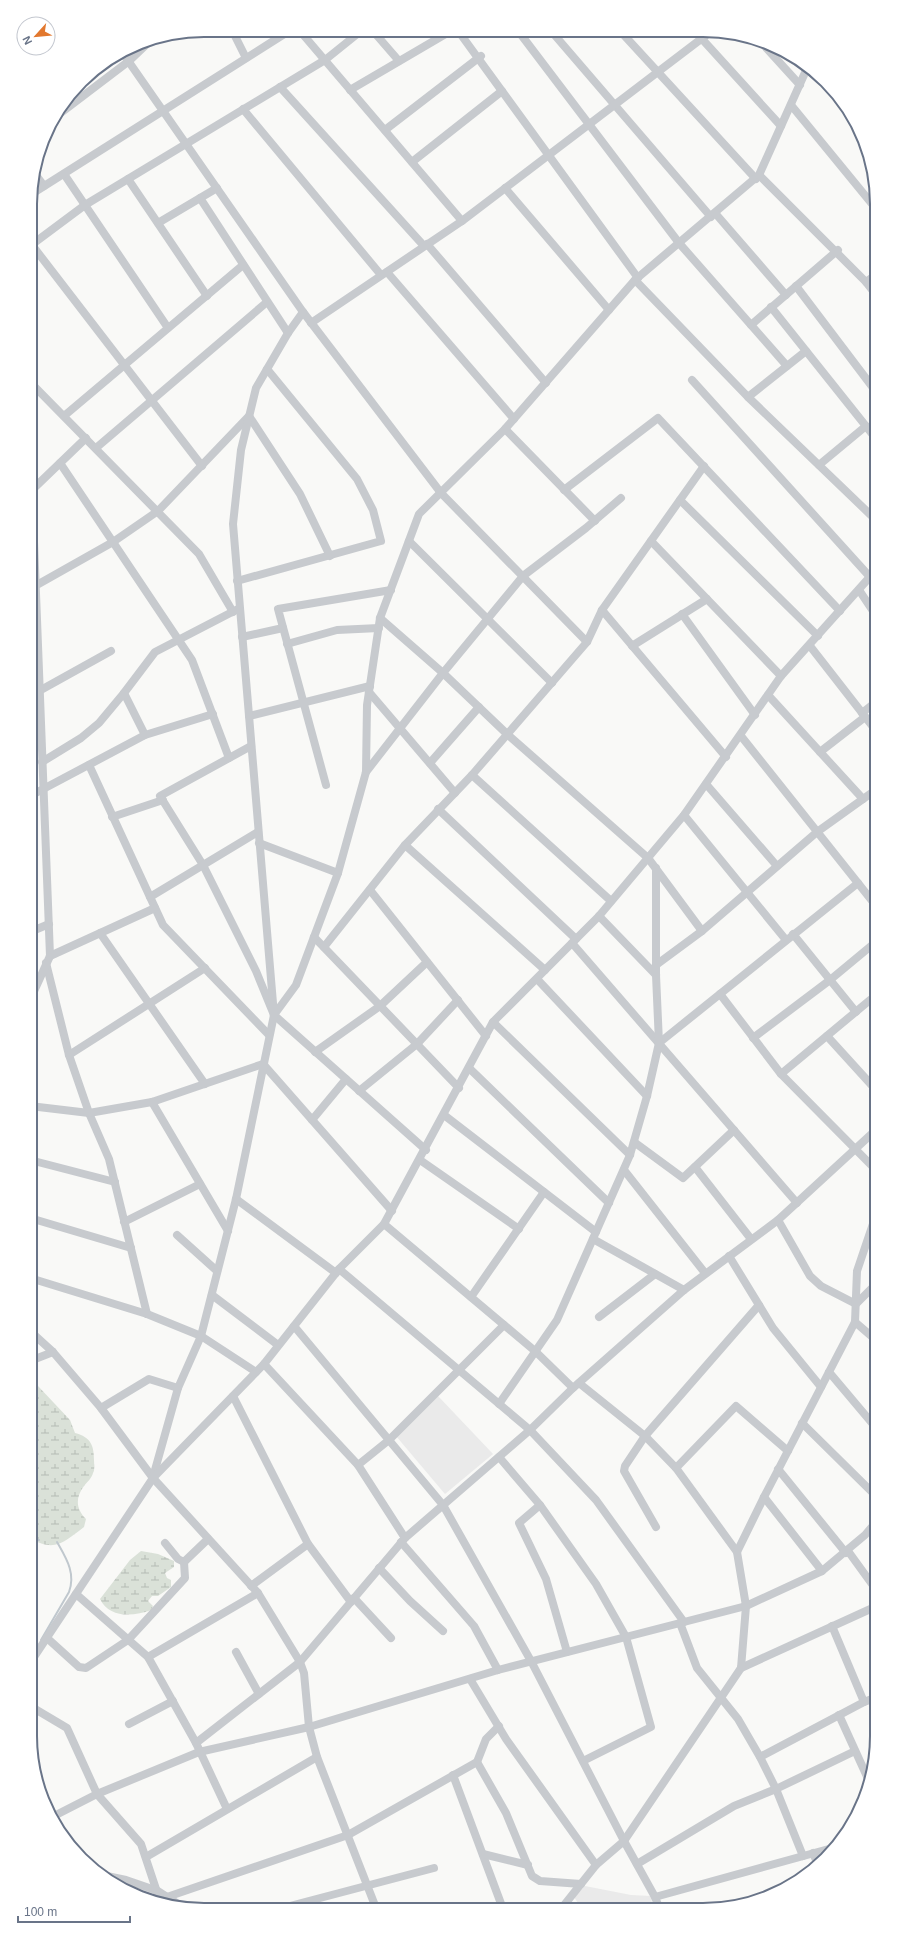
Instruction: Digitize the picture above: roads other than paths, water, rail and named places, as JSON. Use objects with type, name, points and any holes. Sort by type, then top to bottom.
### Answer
[{"type":"street","points":[[236,37],[246,58]]},
{"type":"street","points":[[37,190],[278,37]]},
{"type":"street","points":[[305,37],[462,221]]},
{"type":"street","points":[[37,241],[85,205],[325,60],[354,37]]},
{"type":"street","points":[[378,37],[399,61]]},
{"type":"street","points":[[350,90],[440,37]]},
{"type":"street","points":[[463,37],[480,58],[637,279],[748,397],[870,514]]},
{"type":"street","points":[[523,37],[679,243],[787,366]]},
{"type":"street","points":[[556,37],[615,105],[786,295]]},
{"type":"street","points":[[626,37],[758,177],[837,251],[870,287]]},
{"type":"street","points":[[311,323],[462,221],[704,37]]},
{"type":"street","points":[[702,39],[781,126]]},
{"type":"street","points":[[67,108],[140,50]]},
{"type":"street","points":[[769,51],[800,85]]},
{"type":"street","points":[[125,56],[303,312],[441,493],[587,642]]},
{"type":"street","points":[[385,130],[480,58]]},
{"type":"street","points":[[274,1015],[296,985],[338,873],[366,772],[367,705],[380,618],[419,514],[505,429],[637,279],[758,177],[806,72]]},
{"type":"street","points":[[280,88],[425,245],[546,383]]},
{"type":"street","points":[[412,162],[502,91]]},
{"type":"street","points":[[791,105],[870,201]]},
{"type":"street","points":[[243,109],[384,274],[514,419]]},
{"type":"street","points":[[64,174],[168,328]]},
{"type":"street","points":[[39,179],[44,186]]},
{"type":"street","points":[[128,179],[207,296]]},
{"type":"street","points":[[158,223],[217,188]]},
{"type":"street","points":[[505,188],[609,310]]},
{"type":"street","points":[[200,198],[288,333]]},
{"type":"street","points":[[751,325],[837,251]]},
{"type":"street","points":[[37,254],[202,466]]},
{"type":"street","points":[[64,416],[243,265]]},
{"type":"street","points":[[866,282],[870,279]]},
{"type":"street","points":[[796,286],[870,384]]},
{"type":"street","points":[[96,448],[267,302]]},
{"type":"street","points":[[771,308],[870,431]]},
{"type":"street","points":[[153,1478],[178,1388],[201,1336],[212,1295],[236,1199],[274,1015],[242,637],[236,610],[237,581],[233,524],[241,450],[256,388],[288,333],[303,312]]},
{"type":"street","points":[[748,397],[806,351]]},
{"type":"street","points":[[237,581],[382,541],[373,510],[357,478],[267,369]]},
{"type":"street","points":[[37,1653],[153,1478],[264,1364],[337,1271],[384,1224],[426,1150],[493,1022],[599,916],[612,901],[684,815],[741,736],[781,676],[810,646],[870,577],[692,380]]},
{"type":"street","points":[[37,389],[199,554],[236,610]]},
{"type":"street","points":[[37,585],[113,542],[158,511],[249,416]]},
{"type":"street","points":[[249,416],[300,494],[330,556]]},
{"type":"street","points":[[564,490],[658,418],[840,611]]},
{"type":"street","points":[[819,465],[866,426]]},
{"type":"street","points":[[505,429],[595,521]]},
{"type":"street","points":[[37,485],[86,438]]},
{"type":"street","points":[[60,463],[192,660],[229,758]]},
{"type":"street","points":[[324,947],[405,845],[472,775],[587,642],[602,610],[704,466]]},
{"type":"street","points":[[366,772],[401,729],[443,673],[523,576],[595,521],[620,498]]},
{"type":"street","points":[[680,500],[818,636]]},
{"type":"street","points":[[409,541],[552,683]]},
{"type":"street","points":[[650,541],[781,676]]},
{"type":"street","points":[[326,785],[278,608],[391,590]]},
{"type":"street","points":[[858,590],[870,607]]},
{"type":"street","points":[[632,646],[706,599]]},
{"type":"street","points":[[42,762],[81,738],[99,723],[155,652],[179,641],[236,610]]},
{"type":"street","points":[[602,610],[726,757]]},
{"type":"street","points":[[682,614],[755,715]]},
{"type":"street","points":[[380,618],[443,673],[507,734],[648,858],[702,931]]},
{"type":"street","points":[[242,637],[283,628]]},
{"type":"street","points":[[287,644],[337,630],[379,628]]},
{"type":"street","points":[[810,646],[870,723]]},
{"type":"street","points":[[39,691],[111,651]]},
{"type":"street","points":[[37,670],[49,924],[48,960],[69,1055],[88,1113],[109,1159],[147,1314]]},
{"type":"street","points":[[249,716],[303,702],[370,689]]},
{"type":"street","points":[[370,689],[401,729],[455,793]]},
{"type":"street","points":[[124,693],[145,735]]},
{"type":"street","points":[[768,695],[863,799]]},
{"type":"street","points":[[430,763],[479,707]]},
{"type":"street","points":[[820,752],[870,709]]},
{"type":"street","points":[[37,792],[145,735],[213,714]]},
{"type":"street","points":[[741,736],[870,898]]},
{"type":"street","points":[[251,746],[160,796],[203,865],[256,971],[274,1015],[426,1150]]},
{"type":"street","points":[[89,765],[163,924],[269,1035]]},
{"type":"street","points":[[472,775],[612,901]]},
{"type":"street","points":[[706,784],[777,866]]},
{"type":"street","points":[[656,965],[702,931],[817,832],[870,794]]},
{"type":"street","points":[[112,817],[163,800]]},
{"type":"street","points":[[438,809],[574,941],[659,1043],[797,1203]]},
{"type":"street","points":[[684,815],[786,940]]},
{"type":"street","points":[[150,897],[258,832]]},
{"type":"street","points":[[259,843],[338,873]]},
{"type":"street","points":[[405,845],[545,970]]},
{"type":"street","points":[[499,1404],[557,1320],[630,1156],[647,1096],[659,1043],[656,974],[656,868]]},
{"type":"street","points":[[659,1043],[858,883]]},
{"type":"street","points":[[370,890],[486,1036]]},
{"type":"street","points":[[37,984],[48,960],[100,933],[155,908]]},
{"type":"street","points":[[599,916],[656,974]]},
{"type":"street","points":[[37,929],[49,924]]},
{"type":"street","points":[[100,933],[204,1084]]},
{"type":"street","points":[[793,934],[856,1012]]},
{"type":"street","points":[[314,937],[458,1088]]},
{"type":"street","points":[[753,1038],[830,980],[870,947]]},
{"type":"street","points":[[315,1052],[380,1006],[427,962]]},
{"type":"street","points":[[69,1055],[205,968]]},
{"type":"street","points":[[536,979],[647,1096]]},
{"type":"street","points":[[720,994],[781,1074],[870,1164]]},
{"type":"street","points":[[360,1091],[417,1044],[458,1000]]},
{"type":"street","points":[[781,1074],[870,1000]]},
{"type":"street","points":[[493,1022],[630,1156]]},
{"type":"street","points":[[827,1036],[870,1083]]},
{"type":"street","points":[[37,1107],[88,1113],[152,1102],[263,1064]]},
{"type":"street","points":[[263,1064],[392,1211]]},
{"type":"street","points":[[469,1068],[609,1203]]},
{"type":"street","points":[[312,1120],[346,1079]]},
{"type":"street","points":[[152,1102],[228,1230]]},
{"type":"street","points":[[444,1115],[544,1192],[595,1236],[655,1274],[684,1290]]},
{"type":"street","points":[[634,1142],[683,1178],[734,1130]]},
{"type":"street","points":[[196,1743],[300,1662],[403,1540],[530,1430],[576,1385],[684,1290],[778,1220],[870,1135]]},
{"type":"street","points":[[420,1160],[519,1228]]},
{"type":"street","points":[[37,1162],[115,1182]]},
{"type":"street","points":[[695,1167],[751,1239]]},
{"type":"street","points":[[624,1170],[705,1273]]},
{"type":"street","points":[[124,1222],[200,1184]]},
{"type":"street","points":[[471,1297],[544,1192]]},
{"type":"street","points":[[236,1199],[337,1271],[459,1370],[530,1430],[596,1500],[682,1623],[698,1668],[738,1719],[760,1756],[776,1788],[803,1856]]},
{"type":"street","points":[[37,1220],[131,1248]]},
{"type":"street","points":[[778,1220],[810,1276],[821,1286],[856,1304]]},
{"type":"street","points":[[384,1224],[576,1385],[645,1436],[676,1468],[737,1552],[746,1606],[741,1668],[624,1841],[596,1865],[566,1903]]},
{"type":"street","points":[[737,1552],[778,1469],[855,1322],[857,1271],[870,1233]]},
{"type":"street","points":[[178,1236],[218,1271]]},
{"type":"street","points":[[729,1256],[773,1328],[821,1387]]},
{"type":"street","points":[[599,1317],[655,1274]]},
{"type":"street","points":[[37,1280],[147,1314],[201,1336],[256,1372]]},
{"type":"street","points":[[856,1304],[870,1290]]},
{"type":"street","points":[[212,1295],[278,1345]]},
{"type":"street","points":[[656,1527],[624,1471],[625,1466],[645,1436],[759,1305]]},
{"type":"street","points":[[855,1322],[870,1335]]},
{"type":"street","points":[[358,1465],[389,1440],[504,1325]]},
{"type":"street","points":[[294,1326],[443,1505],[532,1661],[582,1761],[657,1903]]},
{"type":"street","points":[[37,1337],[53,1352],[101,1408],[153,1478],[258,1593],[300,1662],[304,1673],[309,1727],[317,1757],[374,1903]]},
{"type":"street","points":[[37,1358],[53,1352]]},
{"type":"street","points":[[264,1364],[358,1465],[403,1540],[474,1626],[498,1670]]},
{"type":"street","points":[[829,1372],[870,1421]]},
{"type":"street","points":[[101,1408],[148,1379],[178,1388]]},
{"type":"street","points":[[232,1396],[308,1544],[352,1600],[391,1638]]},
{"type":"street","points":[[676,1468],[736,1406],[788,1450]]},
{"type":"street","points":[[802,1423],[870,1490]]},
{"type":"street","points":[[499,1457],[540,1505],[596,1584],[626,1637],[651,1727],[582,1761]]},
{"type":"street","points":[[778,1469],[870,1582]]},
{"type":"street","points":[[764,1497],[822,1570]]},
{"type":"street","points":[[540,1505],[519,1524],[546,1579],[567,1652]]},
{"type":"street","points":[[56,1815],[97,1794],[199,1752],[309,1727],[498,1670],[746,1606],[822,1570],[847,1552],[870,1529]]},
{"type":"street","points":[[47,1638],[83,1669],[128,1640],[185,1578],[184,1562],[208,1539]]},
{"type":"street","points":[[164,1543],[178,1559],[184,1562]]},
{"type":"street","points":[[251,1586],[308,1544]]},
{"type":"street","points":[[379,1568],[410,1601],[443,1631]]},
{"type":"street","points":[[148,1657],[258,1593]]},
{"type":"street","points":[[76,1594],[148,1657],[196,1743],[227,1809]]},
{"type":"street","points":[[741,1668],[870,1609]]},
{"type":"street","points":[[832,1626],[864,1702]]},
{"type":"street","points":[[236,1652],[259,1694]]},
{"type":"street","points":[[470,1679],[499,1726],[596,1865]]},
{"type":"street","points":[[760,1756],[870,1700]]},
{"type":"street","points":[[129,1724],[173,1701]]},
{"type":"street","points":[[37,1710],[67,1728],[97,1794],[141,1844],[159,1897]]},
{"type":"street","points":[[839,1715],[866,1773]]},
{"type":"street","points":[[167,1897],[348,1835],[477,1762],[486,1739],[499,1726]]},
{"type":"street","points":[[637,1864],[734,1806],[856,1751]]},
{"type":"street","points":[[146,1857],[317,1757]]},
{"type":"street","points":[[477,1762],[506,1813],[532,1876],[540,1881],[581,1884]]},
{"type":"street","points":[[454,1775],[501,1903]]},
{"type":"street","points":[[655,1897],[825,1850]]},
{"type":"street","points":[[814,1853],[816,1859]]},
{"type":"street","points":[[483,1854],[528,1865]]},
{"type":"street","points":[[301,1903],[434,1868]]},
{"type":"street","points":[[115,1878],[158,1891],[172,1900]]},
{"type":"waterway","points":[[41,1640],[69,1592],[71,1585],[71,1572],[64,1554],[57,1542]]}]
